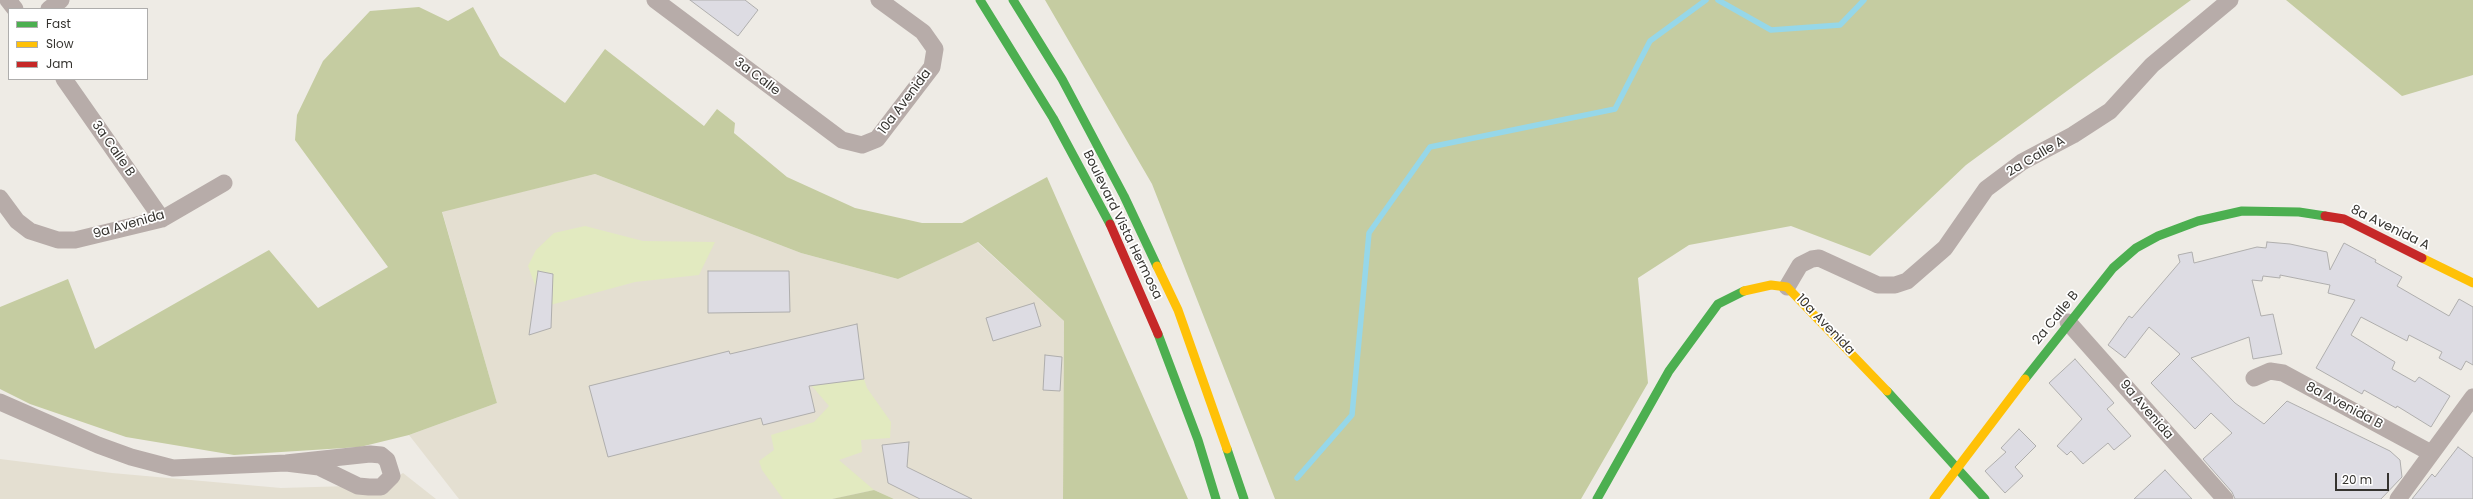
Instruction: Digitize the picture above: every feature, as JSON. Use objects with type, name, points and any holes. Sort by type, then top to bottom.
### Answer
[{"type":"street","points":[[50,8],[61,0]]},
{"type":"street","name":"3a Calle","points":[[655,0],[842,140],[862,145]]},
{"type":"street","name":"10a Avenida","points":[[862,145],[877,139],[932,67],[935,50],[923,32],[879,0]]},
{"type":"street","name":"Boulevard Vista Hermosa","points":[[980,0],[1002,33],[1053,118],[1116,236],[1149,308],[1198,440],[1216,499]]},
{"type":"street","name":"Boulevard Vista Hermosa","points":[[1012,0],[1069,92],[1124,196],[1174,303],[1244,499]]},
{"type":"street","name":"2a Calle A","points":[[1787,287],[1800,265],[1812,259],[1819,258],[1878,285],[1895,286],[1908,281],[1945,248],[1986,189],[2022,162],[2073,135],[2110,111],[2152,65],[2230,0]]},
{"type":"street","name":"3a Calle B","points":[[65,80],[162,219]]},
{"type":"street","name":"9a Avenida","points":[[0,198],[17,221],[30,231],[58,240],[75,240],[162,219],[224,183]]},
{"type":"street","name":"8a Avenida A","points":[[2242,211],[2299,212],[2344,219],[2473,283]]},
{"type":"street","name":"2a Calle B","points":[[1934,499],[2068,322],[2113,268],[2136,248],[2158,236],[2198,221],[2242,211]]},
{"type":"street","name":"10a Avenida","points":[[1597,499],[1669,371],[1718,304],[1743,291],[1771,285],[1787,287],[1855,355],[1985,499]]},
{"type":"street","name":"9a Avenida","points":[[2068,322],[2225,499]]},
{"type":"street","name":"8a Avenida B","points":[[2254,378],[2270,371],[2283,373],[2431,453]]},
{"type":"street","points":[[2398,499],[2473,397]]},
{"type":"street","points":[[0,402],[98,445],[131,457],[173,468],[286,463],[370,454],[381,456],[387,460],[392,476],[381,487],[358,486],[319,467],[286,463]]},
{"type":"shaded area","points":[[595,174],[801,253],[898,279],[977,242],[1064,321],[1063,499],[894,499],[874,490],[832,499],[459,499],[409,435],[497,403],[442,211]]},
{"type":"shaded area","points":[[0,459],[112,473],[281,488],[384,485],[403,473],[436,499],[0,499]]},
{"type":"green space","points":[[1045,0],[2191,0],[1966,165],[1870,256],[1791,226],[1689,245],[1638,278],[1648,383],[1581,499],[1275,499],[1152,184]]},
{"type":"green space","points":[[2286,0],[2473,0],[2473,75],[2402,96]]},
{"type":"green space","points":[[419,7],[448,21],[473,7],[500,56],[565,103],[605,49],[704,126],[717,109],[735,123],[734,133],[787,177],[855,208],[922,223],[962,223],[1047,177],[1188,499],[1063,499],[1064,321],[978,242],[898,279],[801,253],[595,174],[442,212],[497,403],[409,435],[360,447],[234,455],[126,437],[30,404],[0,389],[0,307],[68,279],[95,349],[269,250],[318,308],[388,267],[295,140],[297,115],[323,61],[370,11]]},
{"type":"green space","points":[[585,226],[643,241],[715,242],[699,275],[635,282],[543,307],[528,266],[536,250],[554,233]]},
{"type":"green space","points":[[864,379],[867,388],[891,422],[890,438],[861,440],[862,452],[839,460],[874,490],[832,499],[783,499],[762,470],[759,461],[774,450],[771,435],[814,422],[829,406],[811,385]]},
{"type":"green space","points":[[874,490],[894,499],[832,499]]},
{"type":"building","points":[[690,0],[745,0],[758,10],[738,36]]},
{"type":"building","points":[[2267,242],[2290,244],[2327,252],[2330,270],[2344,243],[2376,260],[2375,262],[2402,277],[2397,286],[2449,316],[2459,299],[2473,307],[2473,365],[2466,361],[2461,370],[2439,358],[2442,352],[2409,335],[2407,341],[2361,317],[2351,335],[2395,362],[2392,369],[2415,382],[2419,377],[2450,396],[2431,427],[2397,406],[2396,408],[2364,390],[2362,394],[2316,368],[2355,300],[2328,293],[2330,285],[2280,275],[2280,278],[2263,276],[2262,281],[2252,280],[2261,316],[2273,314],[2282,354],[2253,359],[2249,337],[2191,358],[2235,403],[2264,424],[2287,401],[2390,451],[2400,460],[2402,477],[2381,499],[2235,499],[2232,492],[2203,459],[2232,433],[2211,413],[2195,429],[2151,383],[2180,354],[2149,327],[2125,358],[2108,345],[2129,316],[2132,318],[2180,262],[2178,255],[2192,252],[2194,263],[2257,247],[2266,248]]},
{"type":"building","points":[[538,271],[553,274],[551,328],[529,335]]},
{"type":"building","points":[[708,271],[789,271],[790,312],[708,313]]},
{"type":"building","points":[[1034,303],[1041,326],[993,341],[986,318]]},
{"type":"building","points":[[857,324],[864,379],[809,386],[815,412],[763,425],[761,418],[608,457],[589,386],[729,351],[730,354]]},
{"type":"building","points":[[1045,355],[1062,357],[1060,391],[1043,390]]},
{"type":"building","points":[[2075,359],[2114,403],[2107,409],[2131,436],[2114,450],[2108,443],[2083,464],[2071,451],[2067,455],[2057,446],[2082,419],[2049,383]]},
{"type":"building","points":[[2019,429],[2036,446],[2015,467],[2023,476],[2005,493],[1985,471],[2006,452],[2001,448]]},
{"type":"building","points":[[909,442],[907,467],[972,499],[920,499],[888,483],[882,445]]},
{"type":"building","points":[[2458,447],[2473,458],[2473,499],[2412,499],[2432,474],[2435,477]]},
{"type":"building","points":[[2165,470],[2192,499],[2134,499]]},
{"type":"waterway","points":[[1297,478],[1352,415],[1369,233],[1430,147],[1615,109],[1650,41],[1706,0]]},
{"type":"waterway","points":[[1718,0],[1771,30],[1840,25],[1864,0]]},
{"type":"traffic: fast","points":[[980,0],[1053,118],[1110,224]]},
{"type":"traffic: fast","points":[[1013,0],[1062,79],[1124,196],[1157,266]]},
{"type":"traffic: fast","points":[[2025,379],[2113,268],[2136,248],[2158,236],[2198,221],[2242,211],[2299,212],[2325,216]]},
{"type":"traffic: fast","points":[[1597,499],[1669,371],[1718,304],[1744,291]]},
{"type":"traffic: fast","points":[[1158,334],[1198,440],[1216,499]]},
{"type":"traffic: fast","points":[[1887,391],[1985,499]]},
{"type":"traffic: fast","points":[[1227,449],[1244,499]]},
{"type":"traffic: slow","points":[[2422,258],[2473,283]]},
{"type":"traffic: slow","points":[[1157,266],[1178,310],[1227,449]]},
{"type":"traffic: slow","points":[[1744,291],[1771,285],[1787,287],[1887,391]]},
{"type":"traffic: slow","points":[[1934,499],[2025,379]]},
{"type":"traffic: jam","points":[[2325,216],[2344,219],[2422,258]]},
{"type":"traffic: jam","points":[[1110,224],[1158,334]]}]
